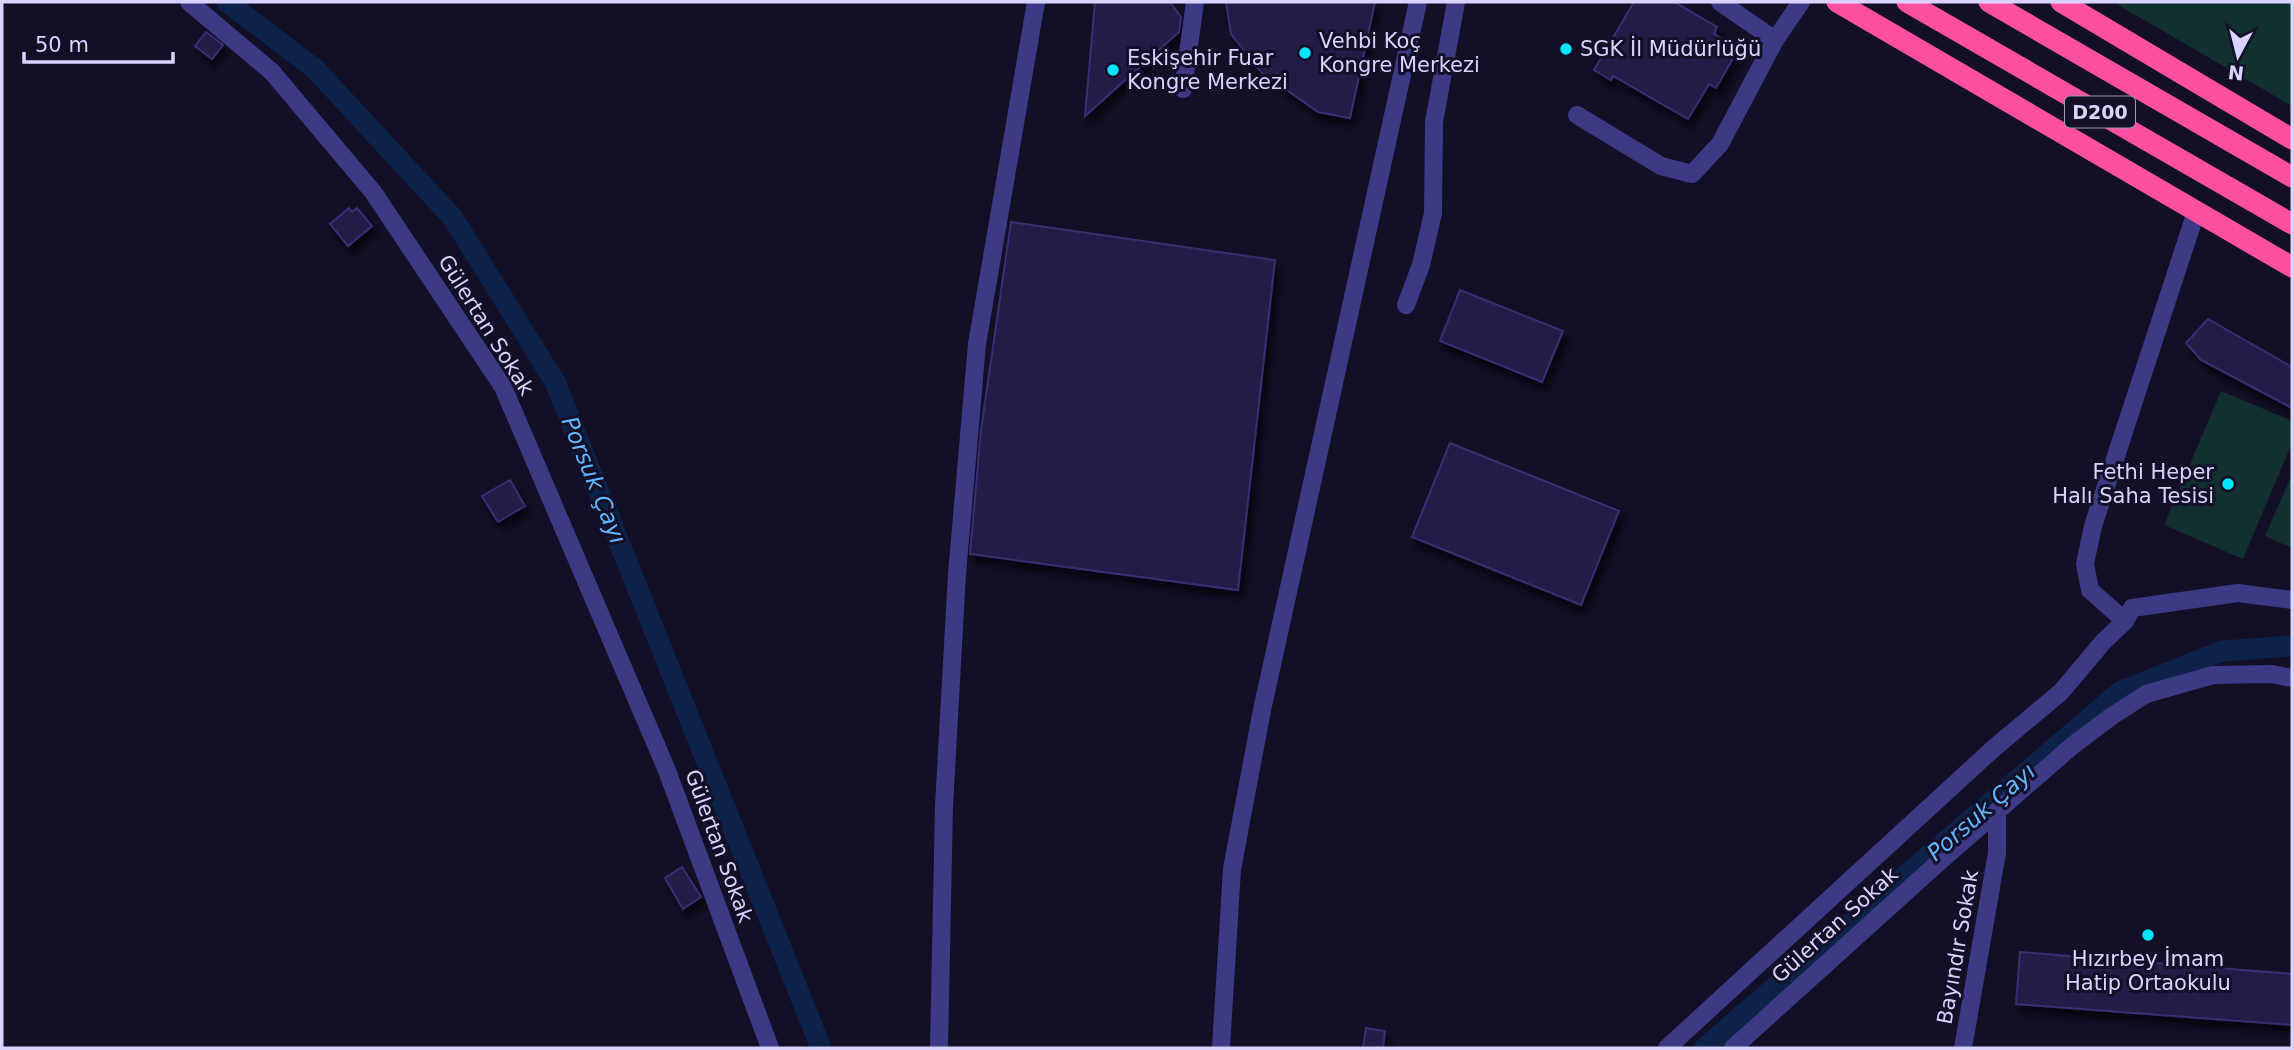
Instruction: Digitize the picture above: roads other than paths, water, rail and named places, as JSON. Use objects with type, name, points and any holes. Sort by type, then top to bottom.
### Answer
[{"type":"highway","points":[[1837,2],[2292,267]]},
{"type":"highway","name":"D200","points":[[1907,2],[2292,224]]},
{"type":"highway","name":"D200","points":[[1989,2],[2292,177]]},
{"type":"highway","points":[[2061,2],[2292,139]]},
{"type":"street","name":"Gülertan Sokak","points":[[189,2],[272,72],[373,192],[503,387],[666,768],[771,1048]]},
{"type":"street","points":[[939,1048],[944,806],[957,574],[977,344],[1037,2]]},
{"type":"street","points":[[1183,89],[1195,2]]},
{"type":"street","points":[[1406,306],[1421,265],[1433,213],[1434,122],[1456,2]]},
{"type":"street","points":[[1720,2],[1775,40]]},
{"type":"street","points":[[1577,115],[1661,166],[1692,174],[1720,144],[1775,40],[1801,2]]},
{"type":"street","points":[[1221,1048],[1232,869],[1262,710],[1414,4]]},
{"type":"street","points":[[2126,621],[2090,590],[2085,564],[2093,526],[2196,212]]},
{"type":"street","points":[[1667,1048],[1994,748],[2061,692],[2103,642],[2126,621],[2132,608],[2238,593],[2292,600]]},
{"type":"street","name":"Gülertan Sokak","points":[[1733,1048],[2072,746],[2146,694],[2213,675],[2272,674],[2292,678]]},
{"type":"street","name":"Bayındır Sokak","points":[[1963,1048],[1997,853],[1997,811]]},
{"type":"waterway","name":"Porsuk Çayı","points":[[227,2],[315,69],[453,218],[555,382],[821,1048]]},
{"type":"waterway","name":"Porsuk Çayı","points":[[1704,1048],[2121,691],[2222,651],[2292,646]]},
{"type":"place","name":"SGK İl Müdürlüğü","points":[[1566,49]]},
{"type":"place","name":"Vehbi Koç Kongre Merkezi","points":[[1305,53]]},
{"type":"place","name":"Eskişehir Fuar Kongre Merkezi","points":[[1113,70]]},
{"type":"place","name":"Fethi Heper Halı Saha Tesisi","points":[[2228,484]]},
{"type":"place","name":"Hızırbey İmam Hatip Ortaokulu","points":[[2148,935]]}]
